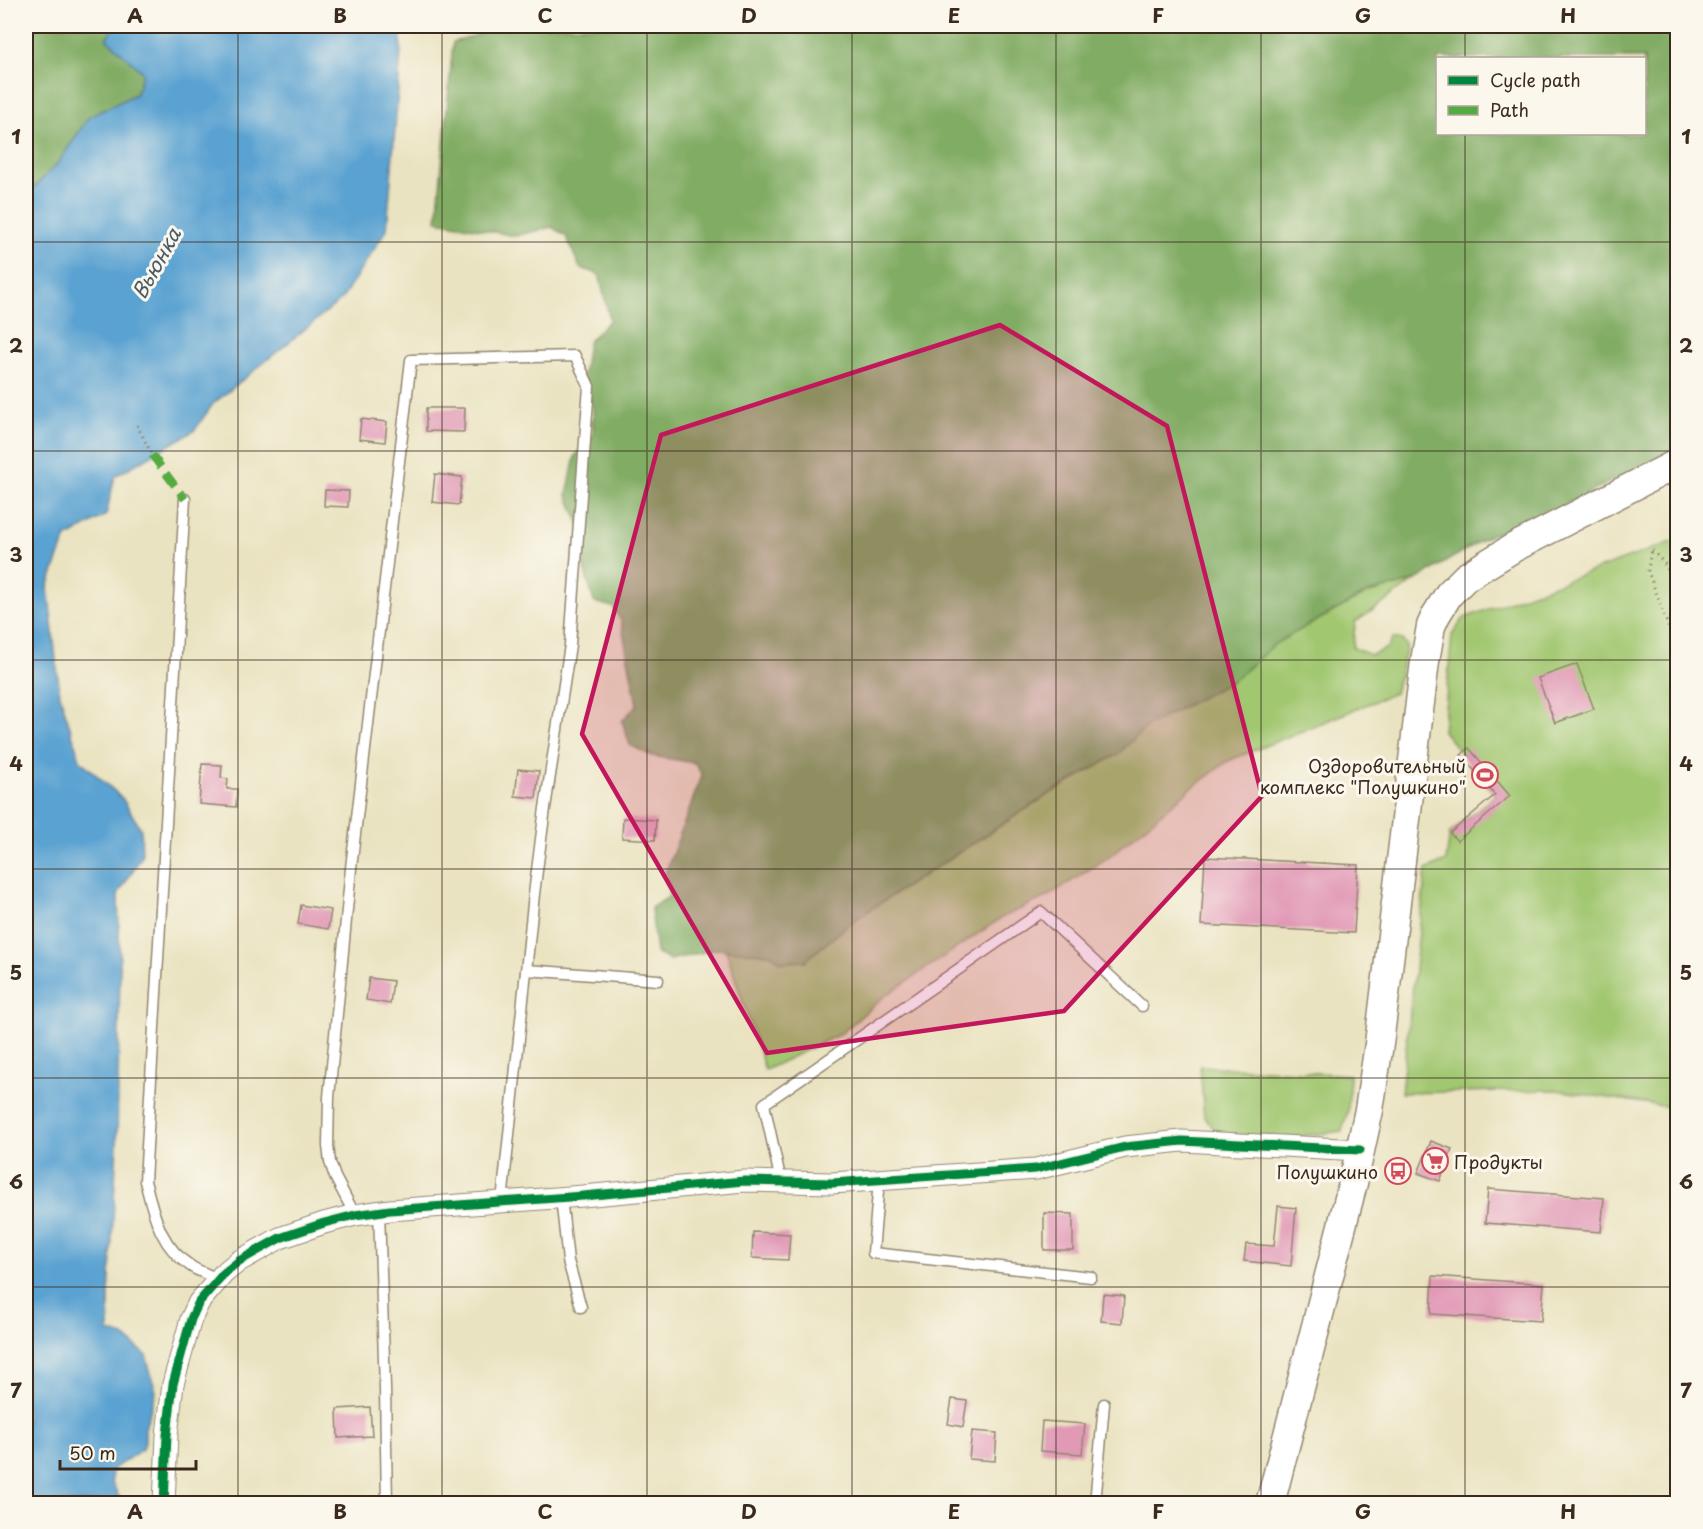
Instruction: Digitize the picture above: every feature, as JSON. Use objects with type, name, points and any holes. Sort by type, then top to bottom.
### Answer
[{"type":"main road","points":[[1270,1503],[1360,1150],[1379,1044],[1431,626],[1457,585],[1492,560],[1677,463]]},
{"type":"street","points":[[164,1503],[168,1424],[173,1384],[191,1319],[199,1302],[219,1279],[240,1261],[280,1238],[324,1223],[379,1212],[744,1181],[879,1180],[1036,1169],[1125,1147],[1182,1141],[1360,1150]]},
{"type":"lane","points":[[355,1215],[338,1184],[330,1162],[329,1097],[351,868],[411,360],[575,356],[589,386],[570,645],[545,808],[502,1202]]},
{"type":"lane","points":[[185,499],[145,1181],[159,1230],[169,1248],[192,1268],[219,1279]]},
{"type":"lane","points":[[781,1182],[764,1104],[1041,912],[1142,1006]]},
{"type":"lane","points":[[527,970],[658,980]]},
{"type":"lane","points":[[879,1180],[873,1253],[1091,1277]]},
{"type":"lane","points":[[561,1197],[568,1261],[581,1307]]},
{"type":"lane","points":[[379,1212],[387,1503]]},
{"type":"lane","points":[[1095,1503],[1104,1404]]},
{"type":"path","points":[[136,425],[152,455]]},
{"type":"path","points":[[1677,598],[1666,565],[1652,549],[1648,572],[1677,653]]},
{"type":"highlighted area","points":[[1000,325],[1167,426],[1262,796],[1064,1011],[767,1053],[582,734],[661,435]]},
{"type":"green space","points":[[26,26],[116,26],[107,38],[143,73],[136,94],[89,117],[58,163],[32,190],[26,208]]},
{"type":"green space","points":[[478,26],[1677,26],[1677,447],[1525,526],[1490,535],[1414,581],[1365,594],[1276,643],[1234,680],[1147,726],[1118,754],[1054,791],[854,920],[805,961],[782,962],[770,954],[717,949],[669,960],[656,953],[651,908],[669,897],[665,874],[702,775],[695,763],[652,756],[630,745],[622,721],[637,705],[621,621],[613,607],[594,602],[584,568],[585,536],[567,495],[575,456],[593,436],[593,409],[583,376],[588,342],[610,320],[599,274],[580,268],[566,236],[552,227],[515,236],[437,221],[453,42],[477,35]]},
{"type":"green space","name":"Оздоровительный комплекс \"Полушкино\"","points":[[1677,540],[1677,1117],[1670,1107],[1556,1090],[1401,1093],[1426,870],[1446,861],[1450,833],[1495,795],[1443,731],[1452,635],[1464,618]]},
{"type":"green space","points":[[1414,581],[1355,622],[1353,648],[1371,655],[1387,648],[1393,638],[1402,640],[1407,646],[1395,693],[1228,761],[1107,858],[1048,896],[1003,917],[885,996],[840,1034],[765,1070],[726,950],[770,954],[782,962],[805,961],[854,920],[1054,791],[1118,754],[1147,726],[1234,680],[1276,643],[1365,594]]},
{"type":"green space","points":[[1200,1066],[1350,1075],[1348,1110],[1342,1131],[1294,1137],[1220,1135],[1204,1117]]},
{"type":"water","name":"Вьюнка","points":[[116,26],[401,26],[401,53],[387,229],[342,299],[213,404],[194,431],[115,476],[106,515],[66,538],[48,587],[60,695],[80,760],[122,798],[141,829],[142,856],[118,894],[120,966],[117,1145],[109,1332],[124,1336],[146,1355],[156,1392],[145,1428],[145,1442],[142,1449],[112,1470],[112,1482],[122,1503],[26,1503],[26,208],[32,190],[58,163],[89,117],[136,94],[143,73],[106,38]]},
{"type":"building","points":[[426,408],[465,408],[464,432],[426,431]]},
{"type":"building","points":[[361,419],[387,422],[385,442],[359,439]]},
{"type":"building","points":[[435,474],[462,477],[459,505],[432,502]]},
{"type":"building","points":[[325,490],[349,491],[348,507],[324,506]]},
{"type":"building","points":[[1577,664],[1594,709],[1555,723],[1538,678]]},
{"type":"building","name":"Оздоровительный комплекс \"Полушкино\"","points":[[1469,748],[1510,796],[1457,841],[1450,833],[1495,795],[1461,755]]},
{"type":"building","points":[[202,764],[222,765],[221,778],[228,779],[227,789],[237,789],[236,807],[199,804]]},
{"type":"building","points":[[518,769],[539,771],[536,798],[515,796]]},
{"type":"building","points":[[623,818],[656,820],[655,840],[622,838]]},
{"type":"building","points":[[1205,857],[1358,865],[1354,933],[1201,925]]},
{"type":"building","points":[[301,905],[331,910],[328,929],[298,924]]},
{"type":"building","points":[[369,978],[393,981],[390,1004],[366,1000]]},
{"type":"building","name":"Продукты","points":[[1431,1141],[1452,1149],[1440,1181],[1418,1173]]},
{"type":"building","points":[[1488,1189],[1604,1198],[1601,1232],[1485,1223]]},
{"type":"building","points":[[1278,1206],[1296,1208],[1291,1266],[1244,1261],[1246,1244],[1274,1246]]},
{"type":"building","points":[[1044,1213],[1073,1214],[1073,1250],[1044,1250]]},
{"type":"building","points":[[753,1232],[790,1234],[788,1260],[752,1258]]},
{"type":"building","points":[[1433,1276],[1544,1284],[1541,1321],[1431,1314]]},
{"type":"building","points":[[1103,1294],[1124,1296],[1122,1323],[1101,1321]]},
{"type":"building","points":[[952,1399],[967,1401],[963,1427],[948,1424]]},
{"type":"building","points":[[370,1407],[372,1436],[338,1438],[337,1409]]},
{"type":"building","points":[[1042,1421],[1085,1424],[1082,1454],[1040,1451]]},
{"type":"building","points":[[972,1431],[997,1433],[995,1461],[969,1459]]},
{"type":"marked path","points":[[152,455],[185,499]]},
{"type":"cycle path","points":[[164,1504],[167,1435],[173,1384],[191,1319],[199,1302],[224,1273],[239,1261],[280,1238],[324,1223],[355,1215],[390,1210],[583,1196],[744,1181],[832,1183],[1036,1169],[1125,1147],[1182,1141],[1360,1150]]},
{"type":"place","name":"Оздоровительный комплекс \"Полушкино\"","points":[[1485,775]]},
{"type":"place","name":"Продукты","points":[[1435,1161]]},
{"type":"place","name":"Полушкино","points":[[1398,1171]]}]
